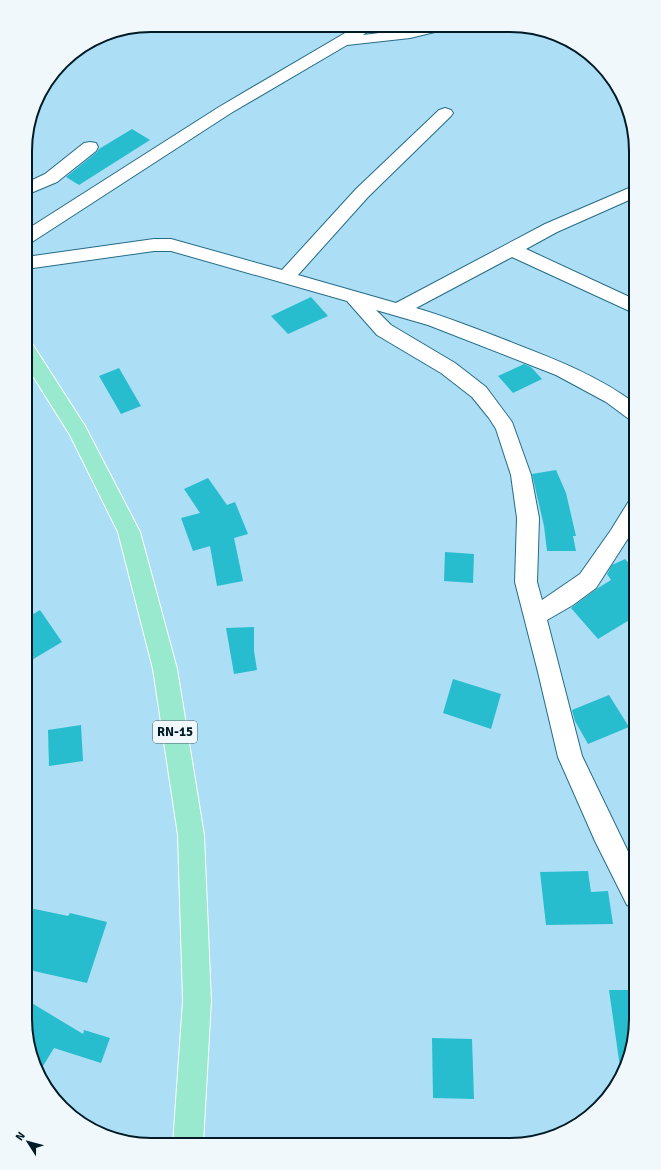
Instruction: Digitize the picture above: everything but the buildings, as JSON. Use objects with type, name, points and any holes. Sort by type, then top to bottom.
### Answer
[{"type":"main road","name":"RN-15","points":[[32,359],[78,431],[129,532],[165,669],[192,835],[197,1001],[188,1138]]},
{"type":"street","points":[[32,234],[225,110],[359,32]]},
{"type":"street","points":[[345,41],[418,32]]},
{"type":"street","points":[[285,278],[362,193],[445,113]]},
{"type":"street","points":[[32,187],[51,178],[90,148]]},
{"type":"street","points":[[398,310],[551,228],[629,193]]},
{"type":"street","points":[[32,262],[154,245],[170,245],[434,320],[563,370],[613,397],[629,409]]},
{"type":"street","points":[[512,250],[629,305]]},
{"type":"street","points":[[352,297],[384,330],[448,368],[473,387],[496,413],[505,427],[521,475],[528,518],[526,582],[570,757],[604,832],[629,882]]},
{"type":"street","points":[[535,616],[565,598],[588,581],[629,519]]}]
